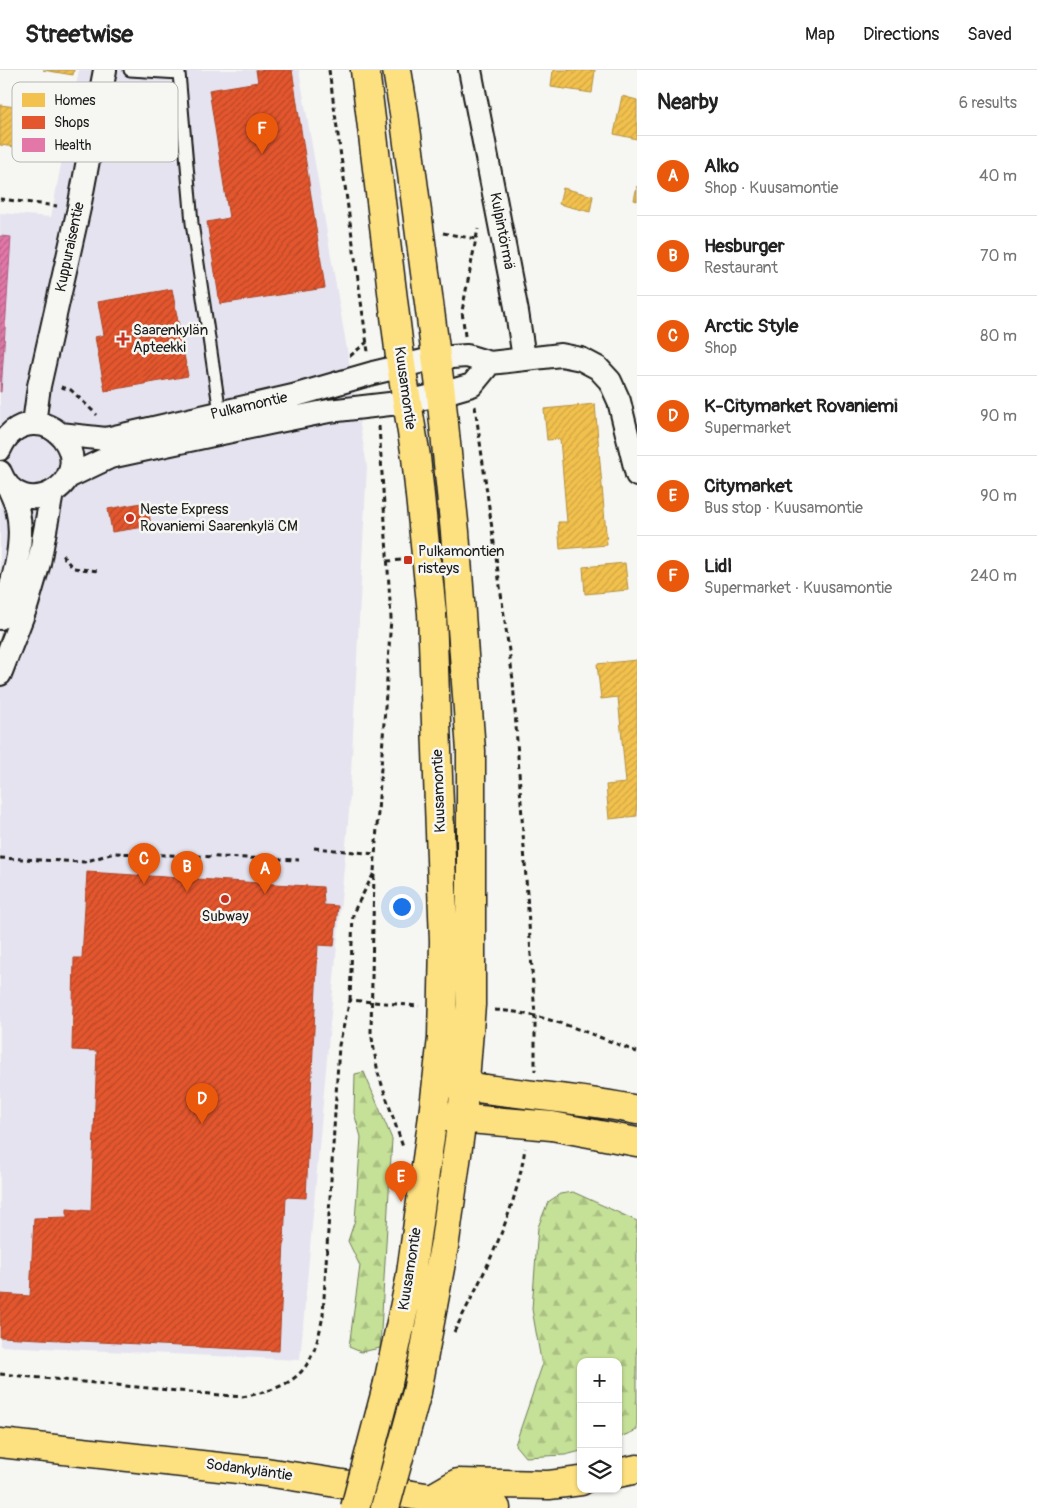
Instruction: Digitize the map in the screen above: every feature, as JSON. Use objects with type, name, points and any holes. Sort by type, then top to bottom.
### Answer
[{"type":"main road","name":"Kuusamontie","points":[[355,1508],[388,1383],[410,1280],[438,1081],[442,1038],[444,941],[432,613],[416,457],[401,365],[364,70]]},
{"type":"main road","name":"Kuusamontie","points":[[385,1508],[417,1392],[446,1241],[462,1118],[471,1005],[471,751],[455,532],[441,394],[397,70]]},
{"type":"main road","points":[[438,1081],[609,1104],[637,1110]]},
{"type":"main road","points":[[433,1116],[552,1126],[637,1142]]},
{"type":"main road","name":"Sodankyläntie","points":[[0,1443],[266,1472],[496,1508]]},
{"type":"main road","points":[[432,1498],[458,1483],[549,1485],[577,1482]]},
{"type":"street","name":"Kulpintörmä","points":[[470,70],[517,312],[524,358]]},
{"type":"street","name":"Kuppuraisentie","points":[[34,424],[39,386],[88,162]]},
{"type":"street","points":[[436,358],[467,356],[490,363],[561,355],[582,359],[598,368],[610,381],[619,401],[637,475]]},
{"type":"street","name":"Pulkamontie","points":[[34,424],[44,425],[60,434],[88,439],[106,439],[333,386],[401,365],[436,358]]},
{"type":"street","points":[[441,394],[472,385],[490,363]]},
{"type":"street","name":"Pulkamontie","points":[[68,476],[110,457],[301,416],[407,402],[441,394]]},
{"type":"street","points":[[0,449],[9,434],[16,429],[34,424]]},
{"type":"street","points":[[4,479],[18,493],[29,497],[41,497],[52,493],[61,486],[68,476],[71,454],[67,443],[60,434]]},
{"type":"street","points":[[0,618],[13,578],[20,535],[17,508],[4,479]]},
{"type":"street","points":[[0,674],[37,571],[52,493]]},
{"type":"lane","points":[[130,70],[179,73],[192,223],[220,413]]},
{"type":"path","points":[[329,70],[369,354]]},
{"type":"path","points":[[465,339],[462,311],[480,222]]},
{"type":"path","points":[[438,232],[476,239]]},
{"type":"path","points":[[474,398],[512,680],[535,1016],[535,1075]]},
{"type":"path","points":[[379,425],[391,618],[374,872],[371,1002],[374,1055],[402,1137],[404,1152]]},
{"type":"path","points":[[59,550],[73,568],[99,571]]},
{"type":"path","points":[[388,562],[408,560]]},
{"type":"path","points":[[314,848],[376,854]]},
{"type":"path","points":[[0,858],[84,862],[114,853],[299,860]]},
{"type":"path","points":[[0,1374],[242,1397],[268,1392],[287,1384],[302,1371],[314,1354],[323,1315],[340,1045],[350,1000],[354,913],[374,872]]},
{"type":"path","points":[[350,1000],[428,1007]]},
{"type":"path","points":[[489,1009],[512,1010],[535,1016],[637,1052]]},
{"type":"path","points":[[453,1335],[498,1242],[511,1209],[522,1174],[526,1141]]},
{"type":"shaded area","points":[[79,70],[299,70],[367,466],[349,811],[300,1360],[0,1346],[0,213],[51,217],[61,162],[178,162],[178,82],[77,82]]},
{"type":"green space","points":[[364,1072],[392,1139],[380,1348],[361,1352],[349,1347],[360,1266],[348,1241],[355,1220],[361,1137],[354,1113],[355,1074]]},
{"type":"green space","points":[[573,1192],[637,1221],[637,1430],[622,1436],[622,1358],[577,1358],[577,1452],[565,1455],[525,1457],[515,1445],[542,1366],[532,1309],[538,1227],[548,1202],[560,1194]]},
{"type":"building: Homes","points":[[43,70],[74,70],[73,75]]},
{"type":"building: Homes","points":[[553,70],[595,70],[592,93],[551,87]]},
{"type":"building: Homes","points":[[622,96],[637,100],[637,139],[614,134]]},
{"type":"building: Homes","points":[[0,105],[12,106],[12,147],[0,145]]},
{"type":"building: Homes","points":[[637,186],[637,201],[634,200]]},
{"type":"building: Homes","points":[[563,188],[593,196],[590,212],[559,204]]},
{"type":"building: Homes","points":[[595,404],[607,545],[560,549],[558,522],[567,522],[560,439],[547,440],[544,409]]},
{"type":"building: Homes","points":[[625,563],[628,590],[585,594],[583,567]]},
{"type":"building: Homes","points":[[637,660],[637,816],[609,819],[606,785],[626,783],[618,697],[601,699],[597,664]]},
{"type":"building: Shops","points":[[256,70],[292,70],[325,288],[220,304],[207,222],[229,218],[209,90],[258,82]]},
{"type":"building: Shops","points":[[172,289],[188,376],[105,391],[95,337],[104,335],[98,302]]},
{"type":"building: Shops","name":"Neste Express Rovaniemi Saarenkylä CM","points":[[147,502],[151,526],[112,532],[108,509]]},
{"type":"building: Shops","points":[[87,872],[323,887],[324,905],[338,906],[334,946],[318,945],[306,1198],[286,1197],[279,1351],[0,1337],[0,1294],[30,1296],[34,1218],[67,1217],[67,1209],[91,1211],[97,1051],[72,1050],[74,958],[82,958]]},
{"type":"building: Health","points":[[0,236],[11,237],[1,392],[0,392]]},
{"type":"place","name":"Lidl","points":[[262,154]]},
{"type":"place","name":"Saarenkylän Apteekki","points":[[123,339]]},
{"type":"place","name":"Neste Express Rovaniemi Saarenkylä CM","points":[[130,518]]},
{"type":"place","name":"Pulkamontien risteys","points":[[408,560]]},
{"type":"place","name":"Arctic Style","points":[[144,884]]},
{"type":"place","name":"Hesburger","points":[[187,892]]},
{"type":"place","name":"Alko","points":[[265,894]]},
{"type":"place","name":"Subway","points":[[225,899]]},
{"type":"place","name":"K-Citymarket Rovaniemi","points":[[202,1124]]},
{"type":"place","name":"Citymarket","points":[[401,1202]]}]
